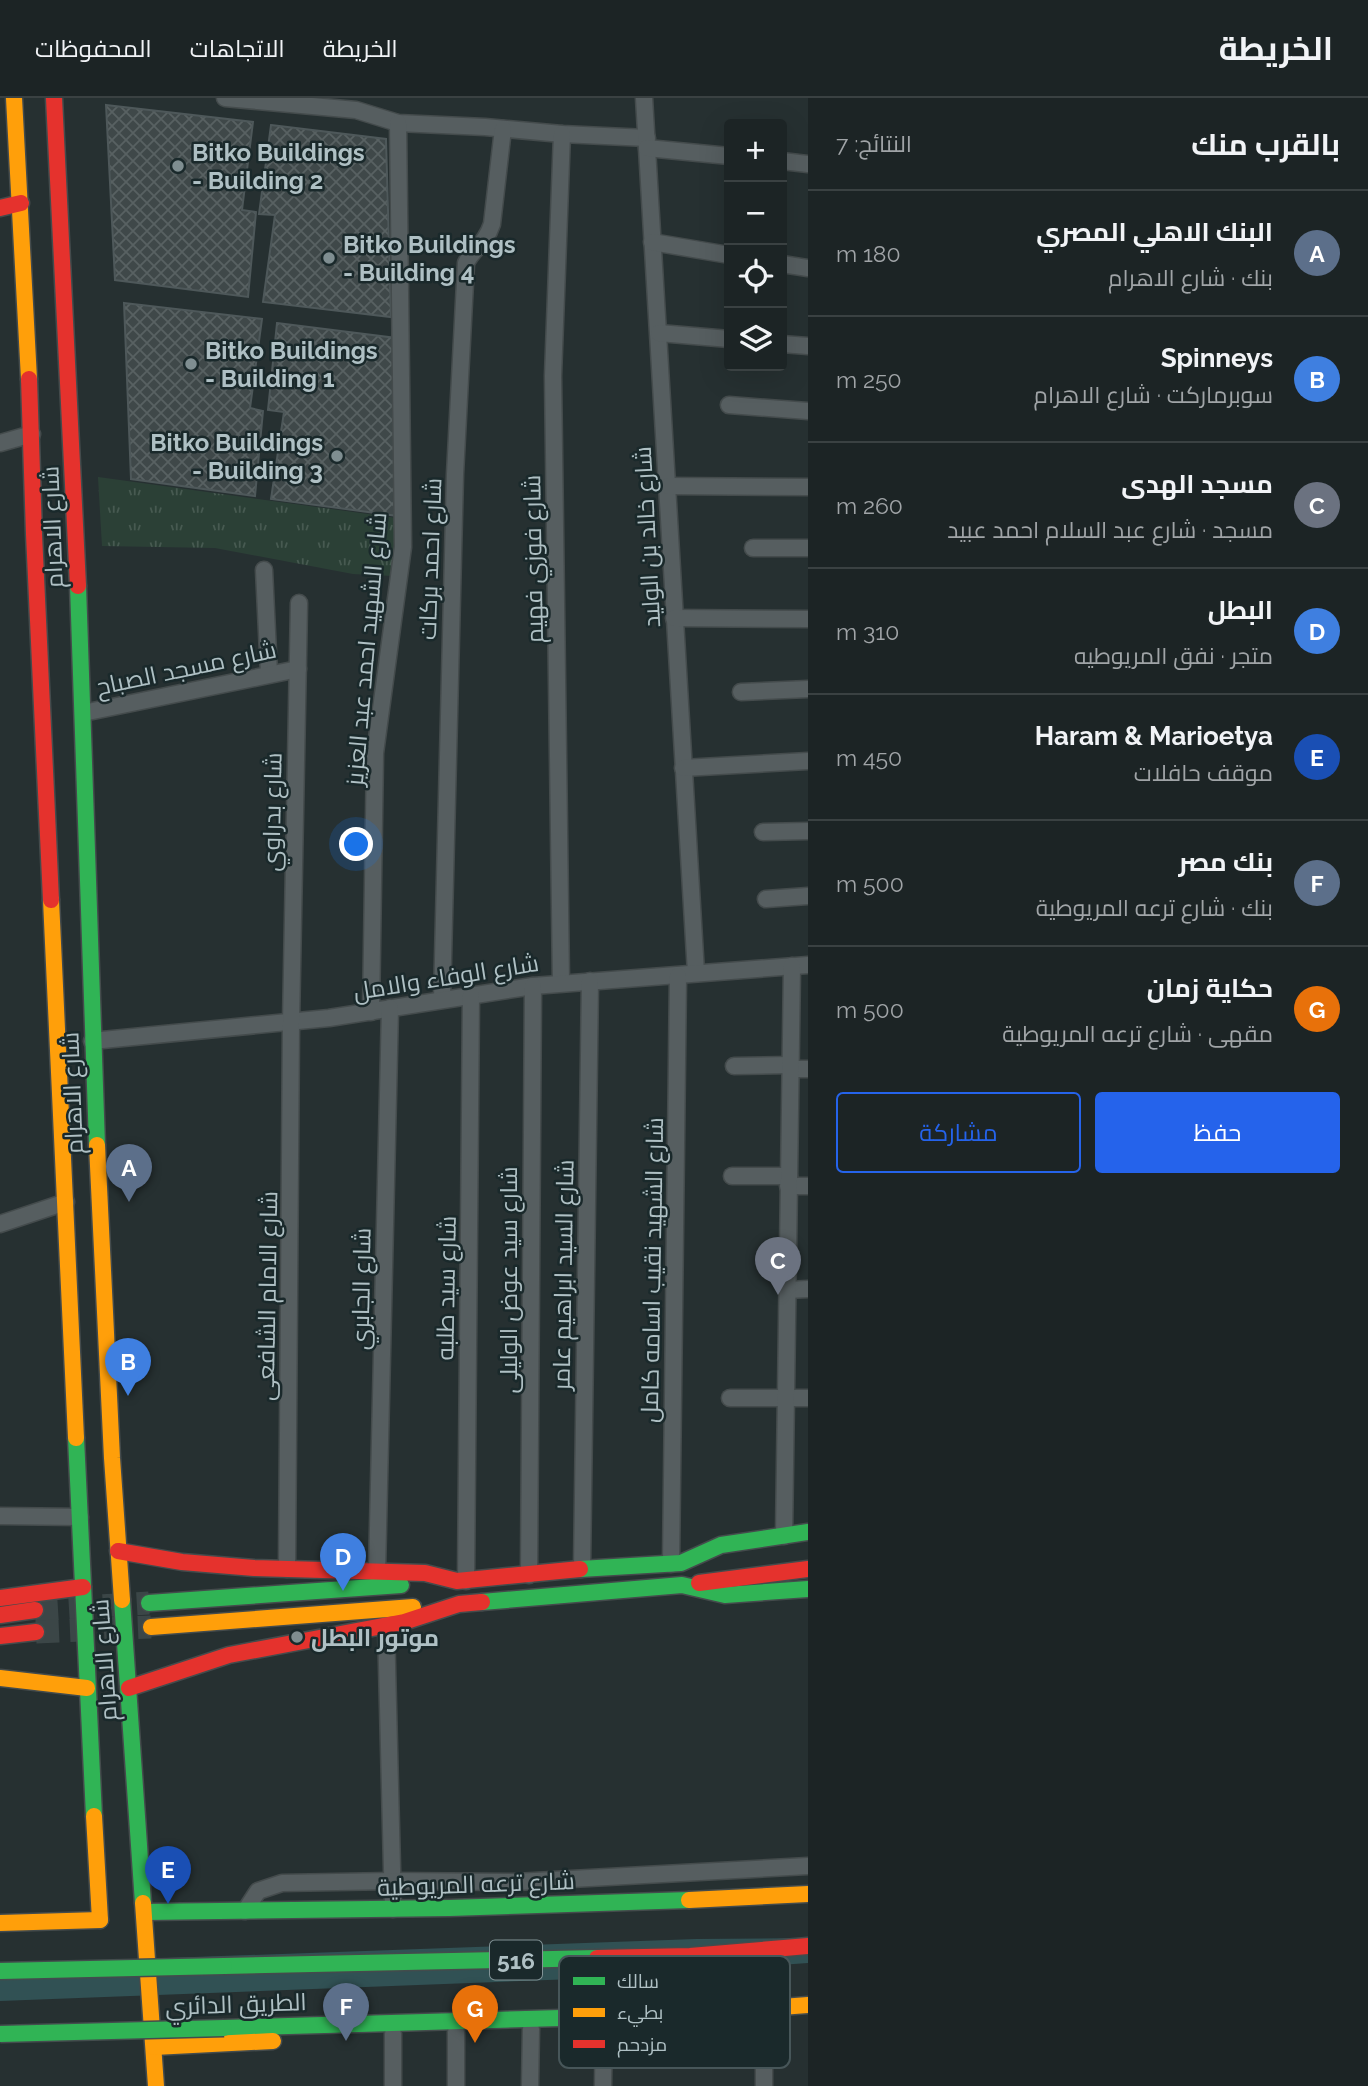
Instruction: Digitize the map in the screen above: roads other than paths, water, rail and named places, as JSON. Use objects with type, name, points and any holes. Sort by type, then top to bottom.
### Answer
[{"type":"main road","name":"شارع الاهرام","points":[[0,1923],[100,1920],[34,534],[32,434],[14,98]]},
{"type":"main road","name":"شارع الاهرام","points":[[54,98],[83,713],[92,1041],[110,1431],[156,2086]]},
{"type":"main road","points":[[0,208],[21,203]]},
{"type":"main road","points":[[40,624],[46,631],[60,633],[74,628],[79,620]]},
{"type":"main road","points":[[42,694],[51,688],[62,686],[73,688],[82,694]]},
{"type":"main road","points":[[676,1564],[721,1545],[808,1532]]},
{"type":"main road","points":[[149,1603],[676,1564],[808,1548]]},
{"type":"main road","points":[[118,1551],[182,1562],[433,1574],[461,1581]]},
{"type":"main road","points":[[150,1627],[682,1585],[808,1569]]},
{"type":"main road","points":[[682,1585],[725,1595],[808,1590]]},
{"type":"main road","points":[[0,1598],[83,1587]]},
{"type":"main road","points":[[129,1688],[229,1655],[418,1618],[459,1604]]},
{"type":"main road","points":[[0,1615],[35,1610]]},
{"type":"main road","points":[[0,1636],[36,1632]]},
{"type":"main road","points":[[0,1678],[87,1688]]},
{"type":"main road","name":"شارع ترعه المريوطية","points":[[145,1912],[393,1909],[808,1894]]},
{"type":"main road","name":"الطريق الدائري","points":[[691,1956],[808,1947]]},
{"type":"main road","name":"الطريق الدائري","points":[[0,1971],[559,1959]]},
{"type":"main road","name":"الطريق الدائري","points":[[790,2006],[808,2005]]},
{"type":"main road","name":"الطريق الدائري","points":[[0,2034],[559,2018]]},
{"type":"main road","points":[[790,2020],[808,2019]]},
{"type":"main road","points":[[154,2041],[559,2027]]},
{"type":"street","points":[[225,98],[356,110],[398,123],[562,134],[647,143],[724,155]]},
{"type":"street","name":"شارع خالد بن الوليد","points":[[644,98],[696,973]]},
{"type":"street","name":"شارع الشهيد احمد عبد العزيز","points":[[371,1012],[375,753],[403,547],[398,123]]},
{"type":"street","name":"شارع احمد بركات","points":[[442,999],[455,474],[466,263],[488,237],[492,224],[503,130]]},
{"type":"street","name":"شارع فوزي فهيم","points":[[561,983],[553,376],[562,134]]},
{"type":"street","points":[[787,162],[808,164]]},
{"type":"street","points":[[652,242],[724,254]]},
{"type":"street","points":[[787,265],[808,268]]},
{"type":"street","points":[[659,333],[724,339]]},
{"type":"street","points":[[787,344],[808,346]]},
{"type":"street","points":[[729,405],[808,411]]},
{"type":"street","points":[[0,443],[32,434]]},
{"type":"street","points":[[668,486],[808,487]]},
{"type":"street","points":[[753,548],[808,548]]},
{"type":"street","points":[[264,570],[270,674]]},
{"type":"street","name":"شارع بدراوي","points":[[291,1023],[299,603]]},
{"type":"street","points":[[674,618],[808,619]]},
{"type":"street","name":"شارع مسجد الصباح","points":[[83,713],[298,668]]},
{"type":"street","points":[[741,692],[808,690]]},
{"type":"street","points":[[683,768],[808,761]]},
{"type":"street","points":[[763,832],[808,831]]},
{"type":"street","points":[[766,899],[808,896]]},
{"type":"street","points":[[784,1536],[790,1067],[800,966]]},
{"type":"street","name":"شارع الوفاء والامل","points":[[92,1041],[291,1023],[561,983],[800,966]]},
{"type":"street","name":"شارع الشهيد نقيب اسامه كامل","points":[[676,1564],[678,976]]},
{"type":"street","name":"شارع السيد ابراهيم عامر","points":[[582,1569],[590,981]]},
{"type":"street","name":"شارع سيد عوض الوليلى","points":[[529,1575],[533,986]]},
{"type":"street","name":"شارع سيد طلبه","points":[[461,1581],[471,995]]},
{"type":"street","name":"شارع الجابري","points":[[377,1571],[390,1008]]},
{"type":"street","name":"شارع الامام الشافعى","points":[[287,1569],[291,1023]]},
{"type":"street","points":[[734,1066],[808,1069]]},
{"type":"street","points":[[732,1176],[788,1181],[808,1186]]},
{"type":"street","points":[[0,1224],[66,1202]]},
{"type":"street","points":[[788,1290],[808,1289]]},
{"type":"street","points":[[730,1398],[808,1398]]},
{"type":"street","points":[[0,1516],[80,1517]]},
{"type":"street","points":[[386,1625],[393,1909]]},
{"type":"street","points":[[245,1911],[258,1891],[282,1883],[516,1882],[808,1866]]},
{"type":"street","points":[[530,2086],[531,2029]]},
{"type":"street","points":[[456,2032],[456,2086]]},
{"type":"street","points":[[393,2034],[393,2086]]},
{"type":"street","points":[[603,2068],[603,2086]]},
{"type":"street","points":[[764,2068],[764,2086]]},
{"type":"water","points":[[808,1938],[808,1963],[790,1964],[790,1956],[559,1956],[559,1980],[0,2001],[0,1964],[696,1939]]},
{"type":"tunnel","points":[[35,1610],[149,1603]]},
{"type":"tunnel","points":[[36,1632],[151,1627]]},
{"type":"place","name":"Bitko Buildings - Building 2","points":[[178,166]]},
{"type":"place","name":"Bitko Buildings - Building 4","points":[[329,258]]},
{"type":"place","name":"Bitko Buildings - Building 1","points":[[191,364]]},
{"type":"place","name":"Bitko Buildings - Building 3","points":[[337,456]]},
{"type":"place","name":"البنك الاهلي المصري","points":[[129,1202]]},
{"type":"place","name":"مسجد الهدى","points":[[778,1295]]},
{"type":"place","name":"Spinneys","points":[[128,1396]]},
{"type":"place","name":"البطل","points":[[343,1591]]},
{"type":"place","name":"موتور البطل","points":[[297,1637]]},
{"type":"place","name":"Haram & Marioetya","points":[[168,1904]]},
{"type":"place","name":"بنك مصر","points":[[346,2041]]},
{"type":"place","name":"حكاية زمان","points":[[475,2043]]}]
